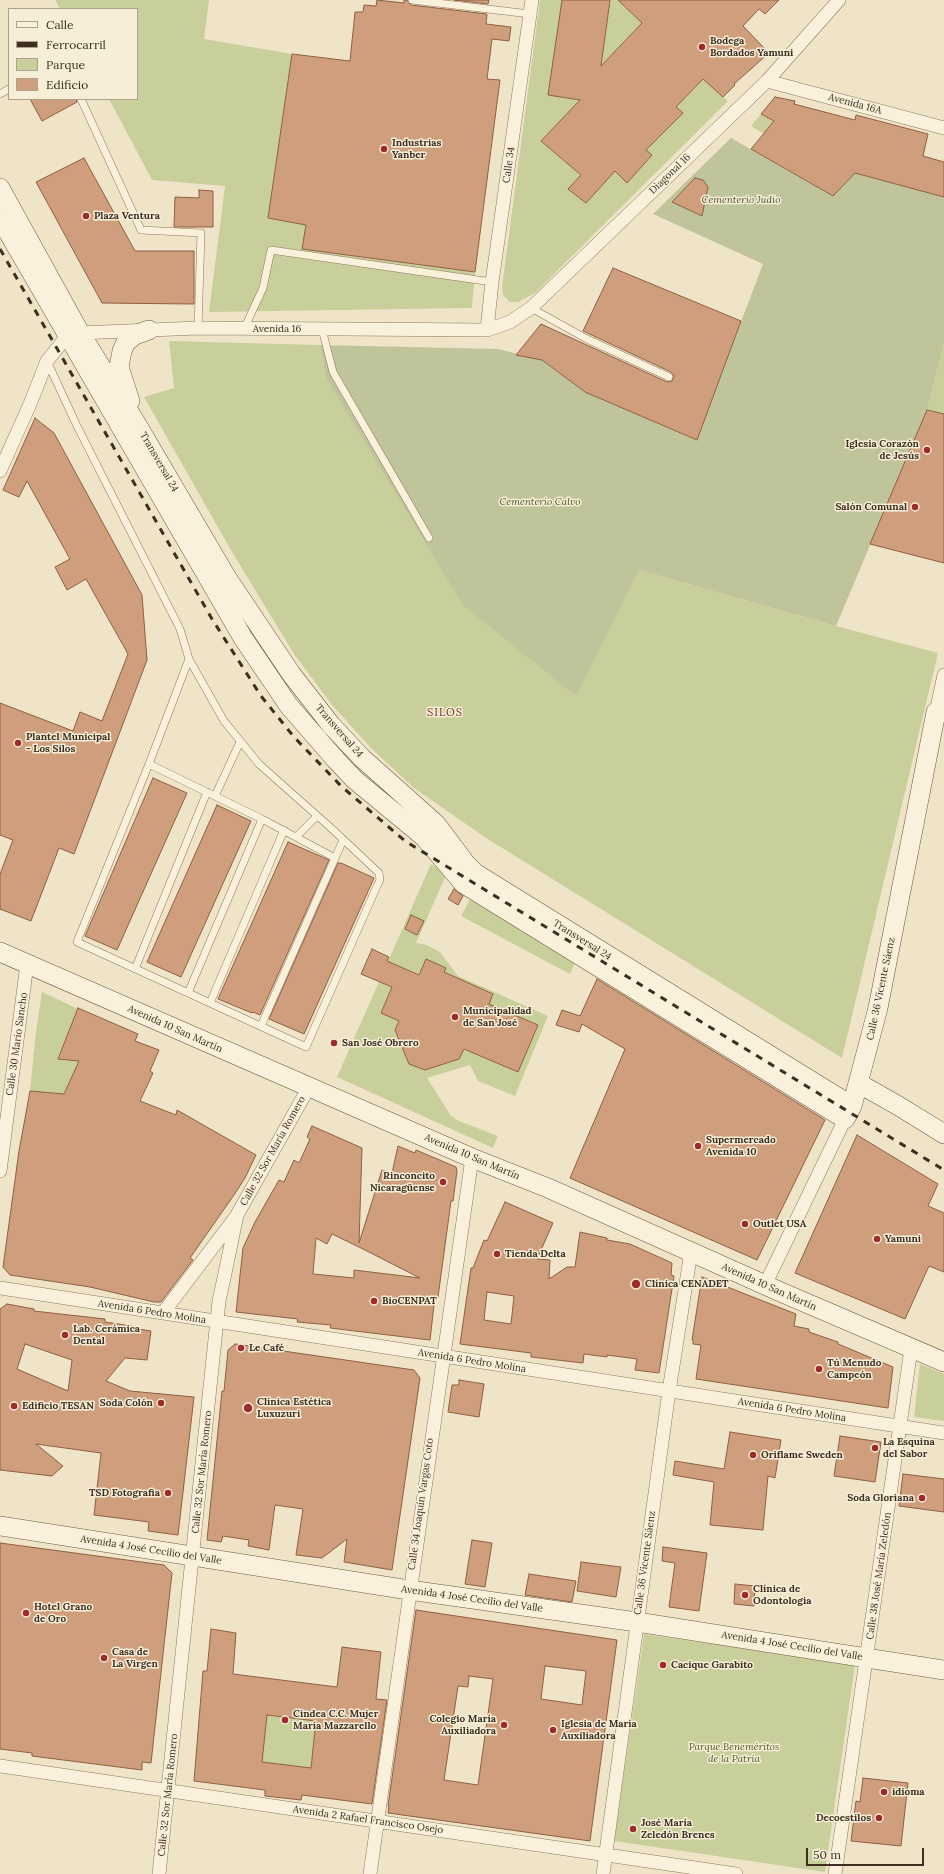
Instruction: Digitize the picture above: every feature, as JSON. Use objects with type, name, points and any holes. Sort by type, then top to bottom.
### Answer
[{"type":"street","name":"Calle 34","points":[[488,330],[492,282],[532,0]]},
{"type":"street","name":"Diagonal 16","points":[[488,330],[510,322],[531,308],[767,81],[839,0]]},
{"type":"street","name":"Avenida 16A","points":[[767,81],[944,128]]},
{"type":"street","name":"Transversal 24","points":[[0,188],[74,334],[136,423],[219,582],[254,655],[288,706],[355,780],[424,837],[464,884],[848,1113]]},
{"type":"street","name":"Transversal 24","points":[[0,218],[74,334],[219,582]]},
{"type":"street","name":"Avenida 16","points":[[74,334],[198,328],[488,330]]},
{"type":"street","points":[[136,423],[119,367],[120,359],[126,342],[135,335],[149,330]]},
{"type":"street","points":[[0,471],[30,404],[47,361],[74,334]]},
{"type":"street","name":"Calle 36 Vicente Sáenz","points":[[765,1285],[848,1113],[858,1083],[878,1008],[940,713],[944,675]]},
{"type":"street","name":"Avenida 10 San Martín","points":[[0,952],[472,1158],[548,1188],[765,1285],[944,1362]]},
{"type":"street","name":"Calle 30 Mario Sancho","points":[[0,1171],[27,964]]},
{"type":"street","points":[[858,1083],[944,1134]]},
{"type":"street","name":"Calle 32 Sor María Romero","points":[[163,1313],[237,1215],[309,1087]]},
{"type":"street","name":"Calle 34 Joaquín Vargas Coto","points":[[370,1874],[442,1357],[472,1158]]},
{"type":"street","name":"Calle 32 Sor María Romero","points":[[159,1874],[219,1301],[237,1215]]},
{"type":"street","name":"Calle 36 Vicente Sáenz","points":[[603,1874],[669,1391],[691,1252]]},
{"type":"street","name":"Avenida 6 Pedro Molina","points":[[0,1288],[944,1433]]},
{"type":"street","name":"Calle 38 José María Zeledón","points":[[835,1874],[911,1348]]},
{"type":"street","name":"Avenida 4 José Cecilio del Valle","points":[[0,1526],[409,1590],[637,1622],[944,1670]]},
{"type":"street","name":"Avenida 2 Rafael Francisco Osejo","points":[[0,1766],[736,1874]]},
{"type":"lane","points":[[412,0],[530,14]]},
{"type":"lane","points":[[81,100],[141,230],[201,233],[198,328]]},
{"type":"lane","points":[[244,329],[263,288],[271,250],[492,282]]},
{"type":"lane","points":[[531,308],[587,339],[670,377]]},
{"type":"lane","points":[[322,329],[333,372],[429,538]]},
{"type":"lane","points":[[47,361],[76,424],[180,629],[189,660],[224,721],[258,764],[379,873],[380,880],[306,1047],[77,942],[149,764],[189,660]]},
{"type":"lane","points":[[215,796],[240,742]]},
{"type":"lane","points":[[149,764],[284,830],[335,858]]},
{"type":"lane","points":[[135,969],[207,792]]},
{"type":"lane","points":[[296,837],[317,816]]},
{"type":"lane","points":[[188,993],[262,819]]},
{"type":"lane","points":[[210,1003],[284,830]]},
{"type":"lane","points":[[261,1026],[343,840]]},
{"type":"green space","points":[[55,0],[209,0],[204,39],[292,54],[268,218],[306,225],[302,249],[475,272],[472,308],[209,312],[225,186],[152,180],[110,100],[138,100],[138,8],[59,8]]},
{"type":"green space","points":[[540,0],[562,0],[548,95],[580,100],[541,141],[581,175],[568,189],[586,203],[599,189],[595,186],[613,168],[627,183],[652,155],[639,145],[659,138],[683,113],[676,107],[703,79],[728,101],[535,293],[518,302],[510,302],[503,295],[502,287]]},
{"type":"green space","points":[[593,0],[618,0],[642,23],[601,66],[610,2]]},
{"type":"green space","points":[[761,114],[789,130],[764,134],[751,126]]},
{"type":"green space","name":"Cementerio Calvo","points":[[731,138],[832,196],[855,173],[944,197],[944,344],[927,410],[836,626],[639,570],[576,696],[463,605],[326,378],[320,345],[498,349],[542,360],[585,392],[696,440],[763,264],[653,214]]},
{"type":"green space","points":[[169,341],[320,345],[326,378],[575,696],[639,570],[836,626],[938,653],[842,1058],[486,838],[414,788],[371,748],[332,705],[294,654],[232,552],[144,397],[174,388]]},
{"type":"green space","points":[[944,344],[944,414],[927,410]]},
{"type":"green space","points":[[431,864],[447,873],[416,943],[427,945],[440,952],[458,976],[548,1016],[515,1096],[478,1081],[470,1065],[427,1078],[451,1116],[459,1121],[498,1136],[493,1148],[337,1077]],"holes":[[[401,967],[449,987],[454,977],[470,983],[466,994],[478,987],[493,994],[489,1004],[538,1025],[518,1072],[464,1049],[459,1059],[425,1070],[409,1064],[395,1030],[399,1021],[381,1012]]]},
{"type":"green space","points":[[473,894],[577,959],[570,974],[461,916]]},
{"type":"green space","points":[[42,992],[78,1009],[58,1058],[79,1061],[64,1094],[30,1091],[36,1031]]},
{"type":"green space","points":[[920,1364],[944,1374],[944,1421],[914,1417]]},
{"type":"green space","name":"Parque Beneméritos de la Patria","points":[[644,1634],[855,1665],[825,1872],[614,1841]]},
{"type":"green space","points":[[237,1712],[316,1721],[311,1768],[262,1762]]},
{"type":"building","name":"Industrias Yanber","points":[[377,0],[404,3],[404,0],[407,0],[411,5],[487,14],[486,24],[511,27],[509,41],[492,39],[487,79],[500,80],[475,272],[302,249],[306,225],[268,218],[292,54],[350,61],[355,12],[363,12],[364,5],[376,6]]},
{"type":"building","points":[[454,0],[489,0],[488,4]]},
{"type":"building","points":[[562,0],[610,0],[601,66],[642,23],[618,0],[779,0],[765,14],[759,9],[743,26],[769,53],[734,84],[735,85],[723,97],[703,79],[676,107],[683,113],[646,150],[652,155],[627,183],[615,171],[586,203],[568,189],[581,175],[541,141],[580,100],[548,95]]},
{"type":"building","points":[[775,97],[795,101],[794,104],[855,120],[856,115],[928,134],[923,156],[944,162],[944,197],[855,173],[833,196],[751,149],[774,121],[761,114]]},
{"type":"building","points":[[31,100],[76,100],[77,102],[42,121]]},
{"type":"building","name":"Plaza Ventura","points":[[84,158],[135,251],[194,251],[194,304],[102,303],[36,182]]},
{"type":"building","points":[[695,178],[703,180],[708,187],[702,216],[672,202]]},
{"type":"building","points":[[199,190],[213,191],[213,227],[174,227],[175,197],[199,198]]},
{"type":"building","points":[[613,268],[741,321],[697,440],[585,392],[542,360],[516,355],[541,324],[667,382],[672,381],[674,376],[671,372],[583,331]]},
{"type":"building","name":"Salón Comunal","points":[[927,410],[944,414],[944,563],[870,544]]},
{"type":"building","points":[[35,418],[54,433],[142,595],[147,660],[74,854],[59,848],[31,921],[0,909],[0,874],[13,840],[0,835],[0,703],[73,731],[80,712],[102,721],[128,654],[86,579],[67,590],[55,567],[70,559],[27,481],[19,497],[3,490]]},
{"type":"building","points":[[153,778],[187,793],[117,950],[85,936]]},
{"type":"building","points":[[217,805],[251,821],[181,977],[147,962]]},
{"type":"building","points":[[288,842],[329,860],[260,1015],[218,999]]},
{"type":"building","points":[[338,863],[374,878],[304,1034],[269,1019]]},
{"type":"building","points":[[454,889],[463,896],[458,905],[448,899]]},
{"type":"building","points":[[411,915],[424,921],[417,935],[405,929]]},
{"type":"building","name":"Municipalidad de San José","points":[[372,949],[389,957],[387,961],[419,975],[426,959],[446,968],[444,972],[493,994],[489,1004],[538,1025],[518,1072],[464,1049],[459,1059],[425,1070],[409,1064],[395,1030],[399,1021],[381,1013],[392,987],[361,974]]},
{"type":"building","name":"Supermercado Avenida 10","points":[[597,979],[825,1120],[757,1260],[570,1178],[625,1049],[582,1024],[579,1032],[556,1025],[562,1010],[580,1016]]},
{"type":"building","points":[[78,1008],[138,1034],[135,1041],[159,1050],[150,1071],[153,1073],[140,1101],[176,1115],[177,1110],[256,1155],[245,1178],[190,1258],[193,1260],[161,1302],[154,1302],[90,1287],[10,1275],[3,1267],[19,1151],[30,1091],[64,1094],[79,1061],[58,1059]]},
{"type":"building","points":[[312,1126],[362,1148],[359,1243],[382,1170],[392,1173],[398,1146],[415,1153],[416,1150],[456,1167],[457,1171],[453,1201],[451,1201],[438,1297],[435,1296],[430,1340],[330,1328],[331,1325],[297,1322],[298,1319],[236,1312],[243,1248],[255,1222],[279,1180],[284,1182],[294,1160],[299,1163],[310,1139],[307,1137]],"holes":[[[332,1234],[420,1278],[354,1270],[354,1278],[313,1274],[316,1238],[327,1244]]]},
{"type":"building","name":"Yamuni","points":[[857,1135],[938,1184],[928,1206],[944,1213],[944,1272],[929,1266],[905,1319],[795,1273]]},
{"type":"building","points":[[505,1202],[553,1223],[537,1259],[550,1260],[549,1279],[567,1267],[575,1267],[580,1232],[607,1238],[607,1240],[630,1244],[672,1263],[671,1275],[674,1276],[659,1373],[635,1370],[637,1359],[584,1354],[583,1363],[531,1357],[531,1353],[460,1344],[471,1268],[473,1268],[484,1240],[487,1241]],"holes":[[[487,1292],[514,1296],[511,1324],[484,1320]]]},
{"type":"building","points":[[702,1277],[796,1314],[794,1326],[809,1329],[809,1332],[838,1342],[838,1344],[893,1367],[888,1408],[696,1379],[701,1345],[693,1344],[692,1340]]},
{"type":"building","points":[[7,1304],[34,1309],[34,1311],[105,1319],[105,1322],[132,1326],[132,1328],[151,1331],[147,1360],[125,1358],[106,1381],[130,1391],[194,1397],[178,1535],[148,1531],[149,1522],[94,1515],[101,1453],[36,1444],[63,1466],[52,1476],[0,1470],[0,1309]],"holes":[[[25,1344],[72,1360],[68,1391],[17,1369]]]},
{"type":"building","points":[[235,1344],[414,1370],[420,1378],[392,1570],[344,1562],[347,1539],[322,1558],[296,1555],[303,1509],[275,1505],[269,1550],[248,1546],[249,1540],[223,1536],[221,1542],[207,1540],[222,1391],[224,1391],[228,1350]]},
{"type":"building","points":[[459,1380],[484,1384],[479,1417],[448,1412],[452,1385],[459,1385]]},
{"type":"building","points":[[730,1432],[781,1440],[775,1478],[768,1476],[763,1530],[710,1525],[714,1482],[673,1475],[675,1461],[724,1469]]},
{"type":"building","points":[[840,1436],[881,1442],[875,1482],[834,1476]]},
{"type":"building","points":[[903,1474],[944,1479],[944,1512],[899,1506]]},
{"type":"building","points":[[472,1540],[492,1543],[485,1587],[465,1584]]},
{"type":"building","points":[[0,1543],[164,1565],[172,1573],[151,1763],[142,1762],[142,1770],[32,1756],[32,1753],[0,1749]]},
{"type":"building","points":[[663,1547],[707,1553],[699,1611],[669,1607],[675,1563],[662,1561]]},
{"type":"building","points":[[581,1562],[621,1567],[616,1597],[577,1591]]},
{"type":"building","points":[[529,1574],[576,1581],[572,1602],[525,1595]]},
{"type":"building","name":"Clínica de Odontologia","points":[[735,1584],[755,1586],[754,1606],[734,1604]]},
{"type":"building","name":"Colegio María Auxiliadora","points":[[416,1610],[617,1640],[590,1841],[388,1813]],"holes":[[[545,1666],[586,1671],[582,1705],[541,1699]],[[469,1676],[493,1679],[478,1785],[444,1780],[458,1686],[468,1687]]]},
{"type":"building","name":"Cindea C.C. Mujer María Mazzarello","points":[[211,1629],[236,1633],[233,1674],[337,1687],[342,1647],[381,1652],[376,1699],[387,1700],[372,1804],[302,1795],[301,1800],[265,1796],[265,1790],[194,1781],[203,1671],[207,1671]],"holes":[[[267,1715],[316,1721],[311,1768],[262,1762]]]},
{"type":"building","points":[[863,1778],[908,1783],[901,1846],[851,1841],[856,1801],[860,1802]]},
{"type":"railway","points":[[0,249],[212,619],[261,696],[294,737],[341,786],[405,841],[944,1170]]},
{"type":"place","name":"Bodega Bordados Yamuni","points":[[702,47]]},
{"type":"place","name":"Industrias Yanber","points":[[384,149]]},
{"type":"place","name":"Plaza Ventura","points":[[86,216]]},
{"type":"place","name":"Iglesia Corazón de Jesús","points":[[927,450]]},
{"type":"place","name":"Salón Comunal","points":[[915,507]]},
{"type":"place","name":"Plantel Municipal - Los Silos","points":[[18,743]]},
{"type":"place","name":"Municipalidad de San José","points":[[455,1017]]},
{"type":"place","name":"San José Obrero","points":[[334,1043]]},
{"type":"place","name":"Supermercado Avenida 10","points":[[698,1146]]},
{"type":"place","name":"Rinconcito Nicaragüense","points":[[443,1182]]},
{"type":"place","name":"Outlet USA","points":[[745,1224]]},
{"type":"place","name":"Yamuni","points":[[877,1239]]},
{"type":"place","name":"Tienda Delta","points":[[497,1254]]},
{"type":"place","name":"Clínica CENADET","points":[[636,1284]]},
{"type":"place","name":"BioCENPAT","points":[[374,1301]]},
{"type":"place","name":"Lab. Cerámica Dental","points":[[65,1335]]},
{"type":"place","name":"Le Café","points":[[241,1348]]},
{"type":"place","name":"Tú Menudo Campeón","points":[[819,1369]]},
{"type":"place","name":"Soda Colón","points":[[161,1403]]},
{"type":"place","name":"Edificio TESAN","points":[[14,1406]]},
{"type":"place","name":"Clínica Estética Luxuzuri","points":[[248,1408]]},
{"type":"place","name":"La Esquina del Sabor","points":[[875,1448]]},
{"type":"place","name":"Oriflame Sweden","points":[[753,1455]]},
{"type":"place","name":"TSD Fotografia","points":[[168,1493]]},
{"type":"place","name":"Soda Gloriana","points":[[922,1498]]},
{"type":"place","name":"Clínica de Odontologia","points":[[745,1595]]},
{"type":"place","name":"Hotel Grano de Oro","points":[[26,1613]]},
{"type":"place","name":"Casa de La Virgen","points":[[104,1658]]},
{"type":"place","name":"Cacique Garabito","points":[[663,1665]]},
{"type":"place","name":"Cindea C.C. Mujer María Mazzarello","points":[[285,1720]]},
{"type":"place","name":"Colegio María Auxiliadora","points":[[504,1725]]},
{"type":"place","name":"Iglesia de María Auxiliadora","points":[[553,1730]]},
{"type":"place","name":"idioma","points":[[884,1792]]},
{"type":"place","name":"Decoestilos","points":[[879,1818]]},
{"type":"place","name":"José María Zeledón Brenes","points":[[633,1829]]},
{"type":"district","name":"SILOS","points":[[445,713]]},
{"type":"park label","name":"Cementerio Judío","points":[[741,200]]}]
